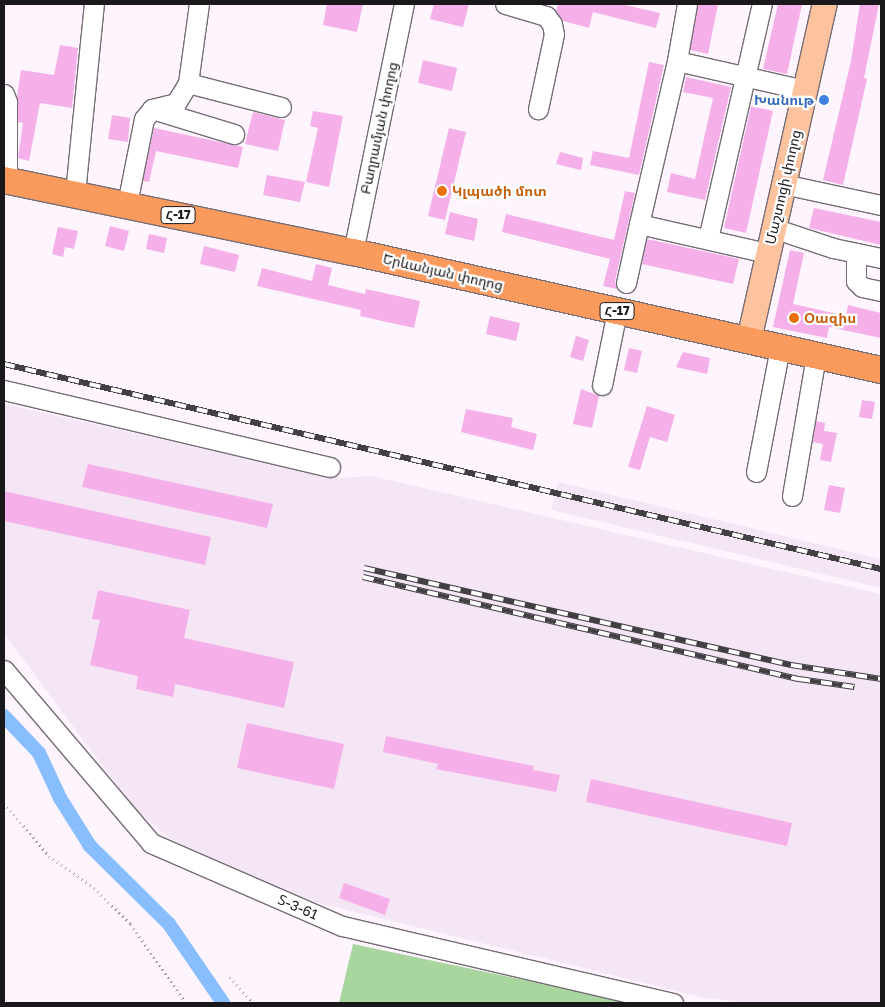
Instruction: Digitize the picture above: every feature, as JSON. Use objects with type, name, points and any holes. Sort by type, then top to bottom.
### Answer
[{"type":"highway","name":"Երևանյան փողոց","points":[[5,181],[75,193],[353,252],[881,370]]},
{"type":"main road","name":"Մաշտոցի փողոց","points":[[749,340],[767,253],[825,4]]},
{"type":"street","points":[[75,193],[94,4]]},
{"type":"street","points":[[127,204],[144,119],[152,109],[176,103],[188,82],[199,4]]},
{"type":"street","name":"Բաղրամյան փողոց","points":[[353,252],[404,4]]},
{"type":"street","points":[[505,4],[546,16],[552,24],[554,34],[538,109]]},
{"type":"street","points":[[626,283],[677,61],[687,4]]},
{"type":"street","points":[[708,239],[762,4]]},
{"type":"street","points":[[677,61],[805,90]]},
{"type":"street","points":[[188,82],[281,107]]},
{"type":"street","points":[[4,94],[7,102],[5,181]]},
{"type":"street","points":[[152,109],[234,134]]},
{"type":"street","points":[[783,184],[881,205]]},
{"type":"street","points":[[639,224],[767,253]]},
{"type":"street","points":[[773,228],[856,253],[881,258]]},
{"type":"street","points":[[856,253],[856,280],[862,287],[881,291]]},
{"type":"street","points":[[602,385],[617,311]]},
{"type":"street","points":[[756,472],[780,347]]},
{"type":"street","points":[[792,496],[816,356]]},
{"type":"street","points":[[4,390],[330,467]]},
{"type":"street","name":"Տ-3-61","points":[[4,670],[151,843],[342,926],[673,1003]]},
{"type":"path","points":[[4,803],[49,856],[94,888],[130,924],[186,1003]]},
{"type":"path","points":[[230,977],[253,1003]]},
{"type":"shaded area","points":[[4,404],[336,478],[372,476],[881,594],[881,1003],[748,1003],[705,998],[298,898],[170,839],[134,808],[4,634]]},
{"type":"shaded area","points":[[558,482],[881,559],[881,588],[551,510]]},
{"type":"green space","points":[[353,944],[634,1003],[339,1003]]},
{"type":"building","points":[[327,4],[363,4],[357,32],[323,25]]},
{"type":"building","points":[[434,4],[469,4],[463,27],[430,19]]},
{"type":"building","points":[[558,4],[621,4],[660,13],[656,28],[593,12],[589,28],[563,21],[556,11]]},
{"type":"building","points":[[698,4],[718,4],[708,54],[690,50]]},
{"type":"building","points":[[778,4],[802,4],[787,74],[763,69]]},
{"type":"building","points":[[860,4],[879,4],[864,78],[867,79],[843,185],[823,180],[851,61]]},
{"type":"building","points":[[60,45],[78,48],[72,108],[40,103],[29,161],[18,158],[23,123],[18,122],[17,96],[21,70],[54,75]]},
{"type":"building","points":[[423,60],[457,68],[452,91],[418,83]]},
{"type":"building","points":[[649,62],[664,65],[639,175],[590,165],[593,151],[629,158]]},
{"type":"building","points":[[686,77],[731,87],[705,200],[667,192],[671,173],[695,179],[713,98],[683,92]]},
{"type":"building","points":[[751,106],[773,111],[746,233],[724,228]]},
{"type":"building","points":[[313,111],[343,116],[329,187],[306,182],[318,128],[310,126]]},
{"type":"building","points":[[253,112],[285,120],[278,151],[245,144]]},
{"type":"building","points":[[112,115],[130,118],[128,142],[108,139]]},
{"type":"building","points":[[154,128],[243,147],[238,168],[156,151],[149,182],[143,181]]},
{"type":"building","points":[[449,128],[466,132],[445,220],[428,216]]},
{"type":"building","points":[[560,152],[583,158],[581,170],[556,164]]},
{"type":"building","points":[[267,175],[305,182],[300,202],[263,195]]},
{"type":"building","points":[[625,191],[635,193],[615,281],[617,289],[603,286],[610,259],[502,232],[506,214],[614,240]]},
{"type":"building","points":[[814,208],[881,222],[881,245],[809,228]]},
{"type":"building","points":[[450,212],[478,219],[474,241],[445,234]]},
{"type":"building","points":[[110,226],[129,231],[124,251],[105,246]]},
{"type":"building","points":[[58,227],[78,231],[74,249],[65,247],[63,257],[52,254]]},
{"type":"building","points":[[149,234],[167,238],[164,253],[146,249]]},
{"type":"building","points":[[647,239],[739,259],[733,284],[642,264]]},
{"type":"building","points":[[204,246],[239,255],[235,272],[200,264]]},
{"type":"building","points":[[790,250],[804,253],[793,304],[846,316],[848,305],[881,313],[881,338],[829,327],[827,338],[773,327]]},
{"type":"building","points":[[316,264],[332,268],[328,285],[365,294],[366,289],[420,301],[414,328],[360,316],[361,310],[257,286],[262,268],[312,281]]},
{"type":"building","points":[[490,316],[520,323],[516,341],[486,334]]},
{"type":"building","points":[[576,336],[589,340],[583,361],[570,357]]},
{"type":"building","points":[[629,348],[642,351],[637,373],[624,370]]},
{"type":"building","points":[[683,352],[710,358],[707,374],[676,367]]},
{"type":"building","points":[[581,389],[599,396],[592,428],[573,424]]},
{"type":"building","points":[[862,400],[875,402],[872,419],[859,417]]},
{"type":"building","points":[[647,406],[675,415],[667,442],[650,437],[640,470],[628,467]]},
{"type":"building","points":[[466,409],[513,418],[511,427],[537,434],[533,450],[461,432]]},
{"type":"building","points":[[816,421],[825,423],[824,431],[837,433],[831,462],[820,460],[823,444],[813,442]]},
{"type":"building","points":[[88,464],[273,504],[267,528],[82,487]]},
{"type":"building","points":[[829,485],[845,488],[840,513],[824,510]]},
{"type":"building","points":[[4,491],[211,537],[205,565],[4,521]]},
{"type":"building","points":[[98,590],[190,610],[184,638],[294,662],[284,708],[175,684],[173,697],[136,689],[138,676],[90,665],[100,620],[92,619]]},
{"type":"building","points":[[247,723],[344,744],[334,789],[237,768]]},
{"type":"building","points":[[386,736],[534,766],[533,770],[560,775],[556,792],[436,769],[438,764],[383,752]]},
{"type":"building","points":[[591,779],[792,823],[787,846],[586,802]]},
{"type":"building","points":[[344,883],[390,899],[385,915],[339,898]]},
{"type":"waterway","points":[[4,716],[39,753],[60,798],[90,846],[169,924],[223,1003]]},
{"type":"railway","points":[[4,364],[881,569]]},
{"type":"railway","points":[[364,568],[791,665],[881,679]]},
{"type":"railway","points":[[363,577],[799,679],[854,687]]},
{"type":"place","name":"Խանութ","points":[[824,100]]},
{"type":"place","name":"Կլպածի մոտ","points":[[442,191]]},
{"type":"place","name":"Օազիս","points":[[794,318]]}]
